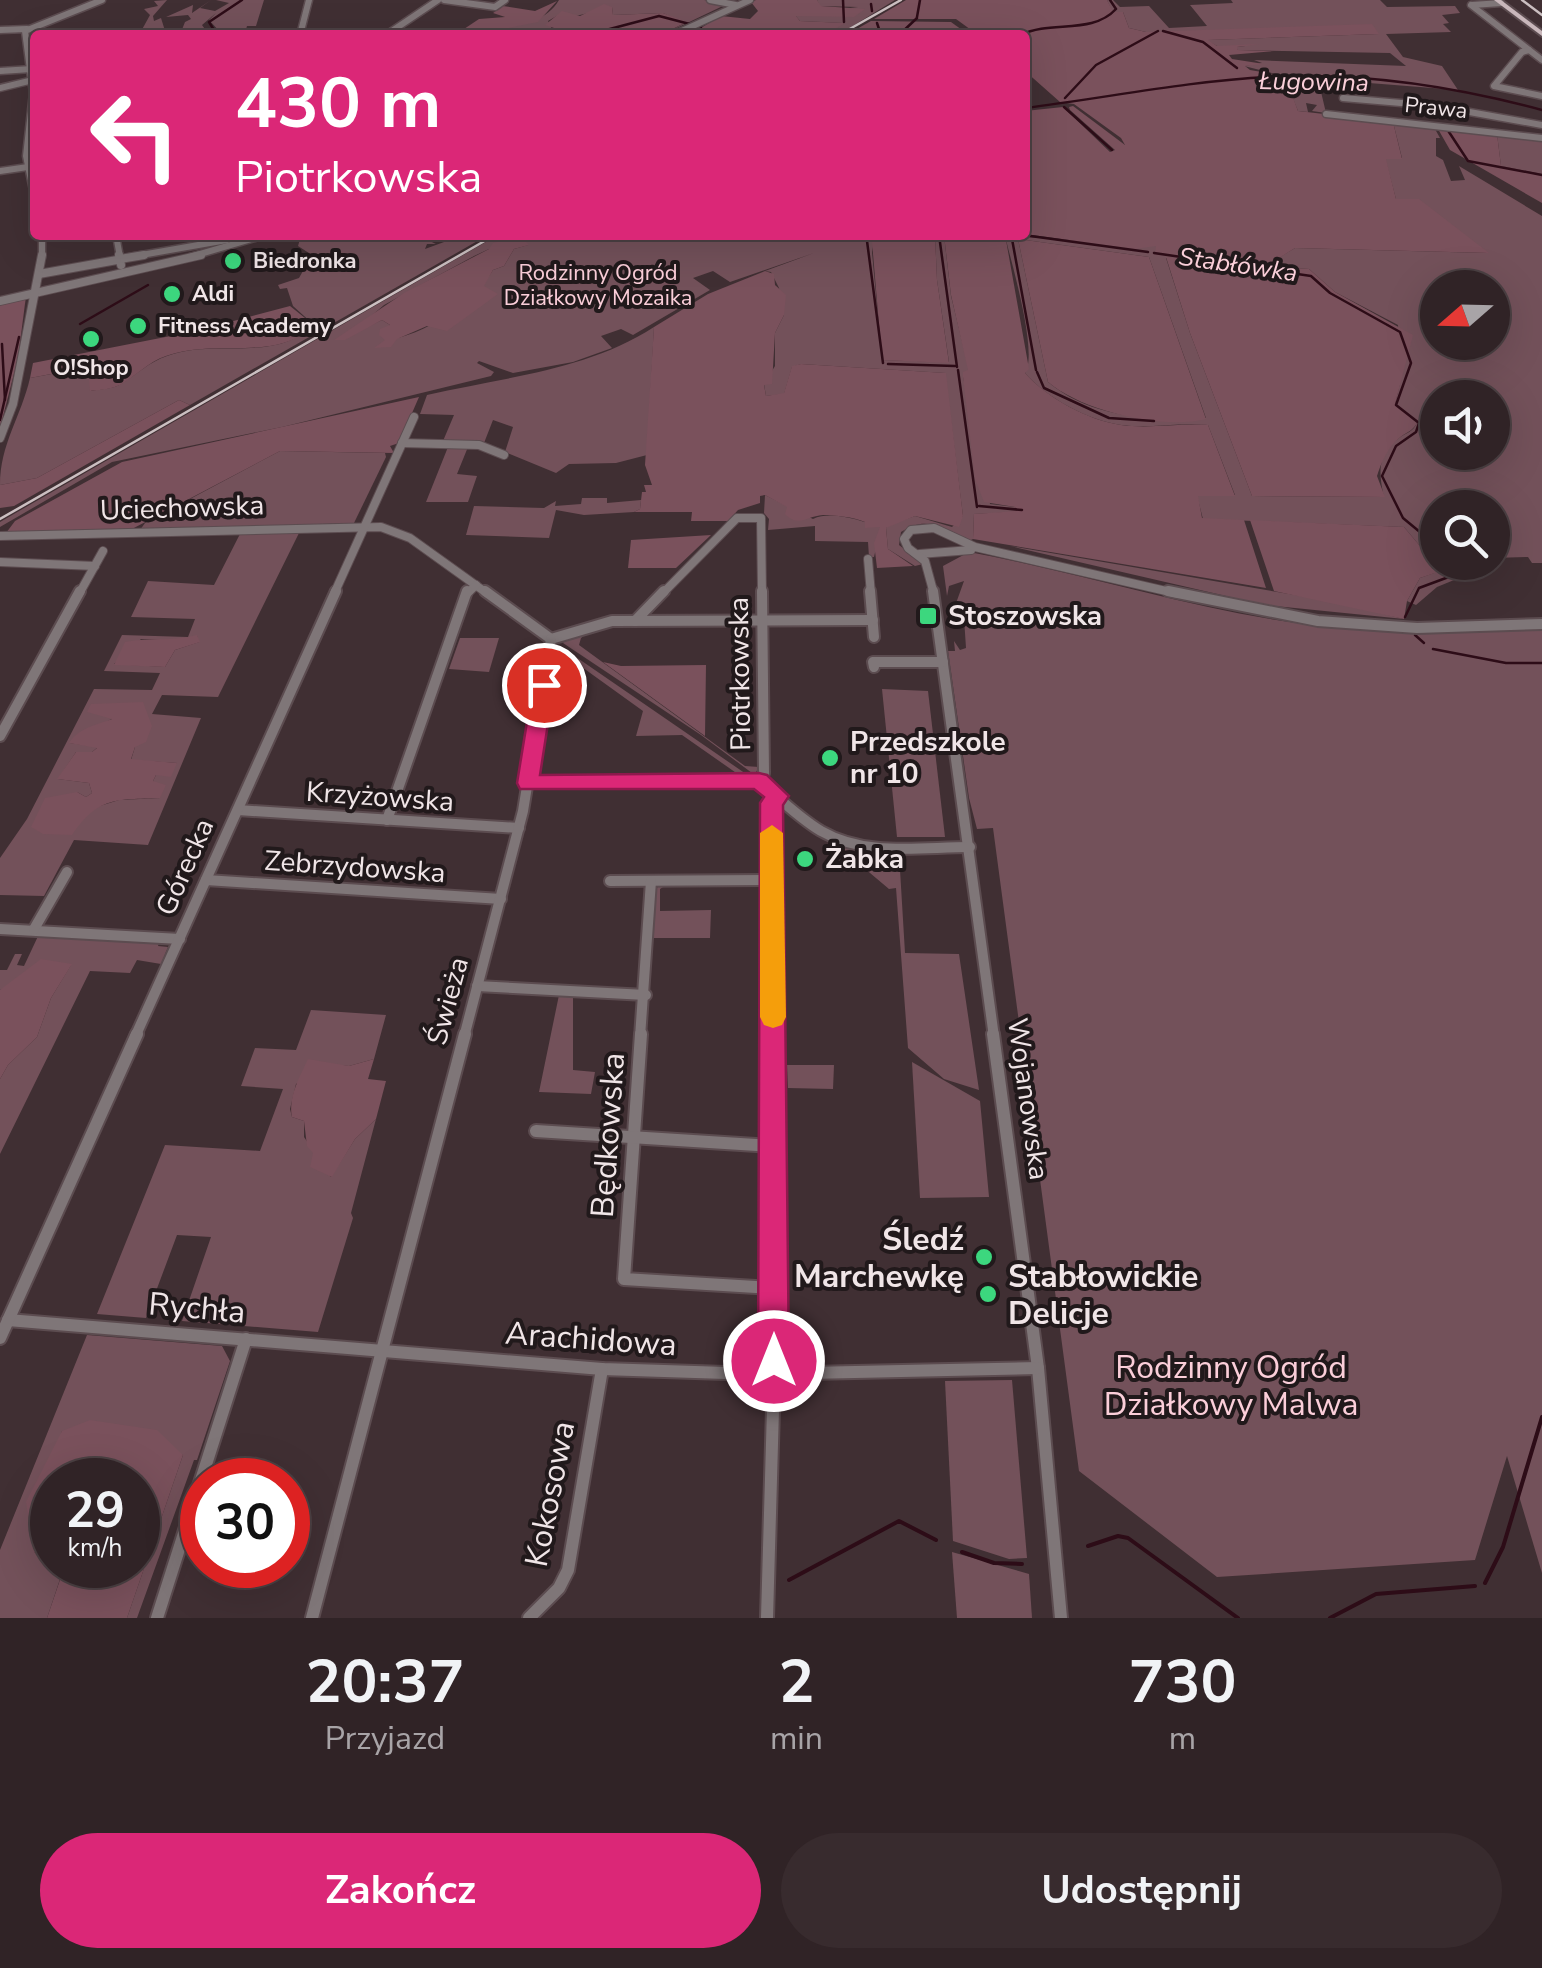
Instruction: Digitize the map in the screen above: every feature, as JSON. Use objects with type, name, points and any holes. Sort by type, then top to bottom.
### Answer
[{"type":"main road","points":[[1502,1],[1542,26]]},
{"type":"main road","points":[[1502,1],[1542,34]]},
{"type":"street","points":[[0,30],[27,29],[102,0]]},
{"type":"street","points":[[301,30],[309,0]]},
{"type":"street","points":[[394,30],[441,0],[496,7],[505,0]]},
{"type":"street","points":[[710,0],[736,6]]},
{"type":"street","points":[[683,30],[750,0]]},
{"type":"street","points":[[1502,1],[1471,5],[1542,60]]},
{"type":"street","points":[[27,29],[30,59]]},
{"type":"street","points":[[1529,50],[1522,52],[1494,86],[1542,96]]},
{"type":"street","points":[[0,72],[30,69]]},
{"type":"street","points":[[0,88],[30,81]]},
{"type":"street","points":[[1343,98],[1436,106],[1542,124]]},
{"type":"street","name":"Prawa","points":[[1326,114],[1542,138]]},
{"type":"street","points":[[30,132],[26,154],[30,163]]},
{"type":"street","points":[[0,171],[30,167]]},
{"type":"street","points":[[0,438],[13,404],[39,274],[42,240]]},
{"type":"street","points":[[116,240],[122,271]]},
{"type":"street","points":[[39,274],[213,240]]},
{"type":"street","points":[[0,301],[36,289],[202,255],[248,240]]},
{"type":"street","name":"Górecka","points":[[0,1338],[414,416]]},
{"type":"street","points":[[402,443],[479,445],[504,455]]},
{"type":"street","name":"Piotrkowska","points":[[528,783],[759,781],[764,773],[760,620],[763,523],[759,516],[737,518],[634,621]]},
{"type":"street","name":"Uciechowska","points":[[0,536],[365,526],[399,532],[552,639]]},
{"type":"street","points":[[1014,557],[970,550],[913,552],[904,544],[912,530],[926,527],[966,544],[1014,557],[1216,604],[1318,621],[1417,628],[1542,624]]},
{"type":"street","name":"Wojanowska","points":[[948,534],[952,543],[935,562],[934,588],[1038,1368],[1061,1618]]},
{"type":"street","points":[[0,736],[103,551]]},
{"type":"street","name":"Wojanowska","points":[[913,552],[925,561],[934,588]]},
{"type":"street","points":[[868,559],[874,637]]},
{"type":"street","points":[[0,562],[94,566]]},
{"type":"street","points":[[387,820],[468,590],[476,585]]},
{"type":"street","points":[[552,639],[598,624],[634,621],[873,620]]},
{"type":"street","name":"Świeża","points":[[312,1618],[519,828],[552,639]]},
{"type":"street","points":[[874,667],[873,662],[944,662]]},
{"type":"street","points":[[759,781],[826,834],[858,846],[970,847]]},
{"type":"street","points":[[767,1618],[774,1374],[772,803],[777,796]]},
{"type":"street","name":"Krzyżowska","points":[[238,810],[519,828]]},
{"type":"street","points":[[34,930],[67,872]]},
{"type":"street","name":"Zebrzydowska","points":[[206,880],[500,899]]},
{"type":"street","name":"Będkowska","points":[[652,880],[624,1279],[774,1288]]},
{"type":"street","points":[[610,881],[772,880]]},
{"type":"street","points":[[0,929],[180,939]]},
{"type":"street","points":[[478,986],[646,996]]},
{"type":"street","points":[[536,1131],[773,1146]]},
{"type":"street","name":"Rychła","points":[[8,1320],[382,1351]]},
{"type":"street","points":[[157,1618],[246,1339]]},
{"type":"street","name":"Arachidowa","points":[[382,1351],[602,1369],[774,1374],[1038,1368]]},
{"type":"street","name":"Kokosowa","points":[[529,1618],[559,1588],[568,1570],[602,1369]]},
{"type":"green space","points":[[167,0],[153,16],[154,21],[161,18],[165,30],[142,30],[150,15],[144,9],[158,6],[154,1]]},
{"type":"green space","points":[[211,0],[200,8],[215,11],[229,3],[216,0],[264,0],[256,26],[218,30],[209,20],[216,13],[202,25],[206,30],[182,30],[191,19],[188,15],[166,17],[193,5],[192,13]]},
{"type":"green space","points":[[559,0],[704,0],[727,4],[672,30],[685,23],[663,13],[613,15],[612,7],[572,17],[560,14],[548,21],[552,29],[558,30],[497,30],[535,20]]},
{"type":"green space","points":[[817,0],[895,0],[846,30],[832,30],[843,23],[800,21],[795,15],[858,7],[820,6]]},
{"type":"green space","points":[[1107,0],[1120,7],[1149,6],[1169,28],[1207,26],[1190,5],[1233,3],[1231,0],[1380,0],[1387,7],[1455,6],[1460,13],[1442,15],[1449,23],[1443,24],[1451,32],[1386,34],[1403,57],[1442,66],[1458,90],[1318,79],[1326,113],[1312,111],[1317,105],[1306,103],[1308,112],[1298,111],[1284,76],[1244,66],[1262,63],[1254,60],[1406,66],[1390,53],[1238,50],[1236,47],[1245,46],[1217,46],[1206,40],[1378,34],[1146,32],[1129,28],[1123,12],[1112,12]]},
{"type":"green space","points":[[1393,122],[1435,129],[1440,138],[1436,138],[1436,156],[1443,160],[1451,181],[1465,180],[1459,166],[1542,216],[1542,563],[1532,563],[1528,557],[1510,558],[1510,490],[1420,490],[1420,546],[1404,527],[1203,519],[1197,496],[1235,495],[1208,425],[1132,426],[1108,422],[1056,399],[1025,373],[1028,348],[1023,310],[1006,240],[1018,240],[1048,382],[1083,403],[1123,415],[1206,418],[1149,257],[1025,240],[1156,246],[1156,254],[1207,261],[1166,258],[1252,496],[1384,497],[1380,473],[1386,451],[1417,423],[1395,404],[1400,383],[1398,325],[1335,292],[1309,269],[1279,267],[1275,260],[1295,248],[1487,253],[1396,199],[1385,158],[1402,158]]},
{"type":"green space","points":[[1497,134],[1542,139],[1542,174],[1501,166]]},
{"type":"green space","points":[[300,240],[428,240],[436,244],[427,244],[425,249],[449,240],[479,240],[190,405],[179,400],[37,478],[0,485],[3,456],[30,378],[89,367],[91,391],[110,388],[167,356],[280,344],[314,325],[293,306],[287,288],[280,289],[278,285],[299,278],[312,255],[298,246]]},
{"type":"green space","name":"Rodzinny Ogród Działkowy Mozaika","points":[[489,240],[874,240],[882,360],[949,362],[935,240],[945,240],[951,296],[969,370],[963,377],[990,504],[1015,507],[1018,512],[974,514],[973,539],[969,541],[930,524],[901,532],[899,545],[923,564],[915,566],[888,549],[889,525],[915,516],[952,527],[963,516],[945,373],[801,364],[792,367],[784,394],[766,396],[764,384],[775,366],[775,333],[784,315],[779,288],[771,272],[765,271],[814,253],[730,282],[713,271],[693,278],[710,290],[633,335],[621,329],[601,336],[612,348],[573,362],[513,373],[479,361],[494,372],[491,376],[282,427],[112,462],[0,527],[0,522]],"holes":[[[528,245],[514,249],[504,266],[493,270],[474,294],[431,325],[385,340],[390,325],[382,320],[348,336],[384,305],[474,256],[489,249]]]},
{"type":"green space","points":[[654,327],[647,455],[616,463],[569,464],[556,473],[505,452],[513,427],[493,420],[484,443],[443,441],[454,415],[420,414],[427,395],[573,363],[628,342]]},
{"type":"green space","points":[[448,447],[468,447],[457,474],[477,476],[468,502],[426,502]]},
{"type":"green space","points":[[280,451],[385,453],[386,457],[354,523],[140,530],[145,523]]},
{"type":"green space","points":[[765,495],[813,519],[838,516],[881,527],[874,557],[869,557],[868,542],[815,541],[815,526],[768,530]]},
{"type":"green space","points":[[582,498],[607,498],[607,503],[641,500],[640,509],[584,515],[556,510],[549,538],[466,535],[474,506],[544,508],[556,501],[555,506],[581,504]]},
{"type":"green space","points":[[300,531],[218,697],[162,695],[152,714],[201,718],[148,845],[74,840],[44,896],[0,895],[0,858],[27,819],[94,689],[152,690],[160,673],[104,671],[122,635],[188,637],[195,619],[131,617],[148,581],[214,585],[241,532]],"holes":[[[197,636],[199,642],[175,650],[165,667],[114,664],[141,639],[178,641]],[[113,718],[135,747],[131,760],[177,763],[153,781],[160,798],[119,800],[90,809],[77,792],[86,797],[92,793],[89,783],[58,779],[76,752],[92,752],[98,747],[70,743]]]},
{"type":"green space","points":[[1010,546],[1336,602],[1404,619],[1265,605]]},
{"type":"green space","name":"Rodzinny Ogród Działkowy Malwa","points":[[969,552],[1186,602],[1319,626],[1403,631],[1542,628],[1542,1573],[1507,1456],[1475,1560],[1217,1577],[1079,1471],[993,828],[977,829],[969,798],[948,651],[955,651],[954,641],[960,650],[966,648],[964,618],[955,606],[964,581],[949,586],[947,596],[943,566]]},
{"type":"green space","points":[[1420,578],[1454,580],[1437,587],[1416,605],[1407,601]]},
{"type":"green space","points":[[592,629],[579,645],[745,766],[759,767],[756,772],[752,773],[563,643]]},
{"type":"green space","points":[[460,638],[499,638],[489,672],[449,669]]},
{"type":"green space","points":[[560,646],[749,776],[742,777],[682,735],[636,736],[643,711],[561,652],[554,659]]},
{"type":"green space","points":[[882,689],[928,691],[945,837],[897,837]]},
{"type":"green space","points":[[838,846],[899,853],[905,953],[959,954],[979,1090],[944,1079],[908,1048],[896,888],[889,889]]},
{"type":"green space","points":[[666,885],[660,889],[660,911],[711,910],[710,938],[653,938],[655,890]]},
{"type":"green space","points":[[40,932],[160,940],[158,946],[168,947],[161,964],[137,960],[130,973],[90,971],[0,1154],[0,1079],[8,1065],[37,1037],[51,998],[71,965],[0,990],[0,970],[7,970],[15,954],[22,954],[17,965],[24,966]]},
{"type":"green space","points":[[559,995],[573,998],[573,1070],[595,1072],[591,1094],[539,1092]]},
{"type":"green space","points":[[311,1010],[386,1015],[374,1059],[349,1066],[326,1064],[296,1084],[290,1109],[292,1117],[304,1121],[304,1137],[331,1177],[355,1139],[376,1119],[351,1213],[353,1218],[318,1332],[182,1321],[211,1237],[177,1235],[146,1318],[97,1314],[165,1145],[260,1151],[283,1089],[241,1086],[255,1048],[296,1050]]},
{"type":"green space","points":[[912,1062],[980,1101],[989,1197],[920,1198]]},
{"type":"green space","points":[[787,1065],[834,1065],[833,1089],[788,1088]]},
{"type":"green space","points":[[87,1335],[222,1346],[230,1361],[198,1458],[182,1458],[183,1455],[62,1431],[56,1458],[37,1458]]},
{"type":"green space","points":[[1012,1380],[1027,1558],[1009,1559],[953,1541],[945,1381]]},
{"type":"green space","points":[[180,1464],[180,1499],[160,1554],[160,1522]]},
{"type":"green space","points":[[30,1476],[30,1588],[57,1588],[47,1618],[0,1618],[0,1550]]},
{"type":"green space","points":[[952,1552],[1029,1574],[1032,1618],[957,1618]]},
{"type":"green space","points":[[137,1588],[148,1588],[137,1618],[127,1618]]},
{"type":"shaded area","points":[[817,0],[821,6],[865,9],[854,17],[796,16],[800,21],[845,23],[833,30],[697,30],[721,16],[750,19],[758,11],[751,2]]},
{"type":"shaded area","points":[[906,0],[1107,0],[1113,12],[1123,12],[1129,28],[1146,32],[1372,24],[1379,34],[1208,40],[1217,46],[1259,44],[1237,47],[1238,50],[1274,51],[1229,55],[1232,59],[1264,64],[1245,66],[1250,70],[1285,76],[1298,111],[1393,122],[1402,159],[1386,159],[1396,199],[1419,199],[1489,253],[1295,248],[1276,260],[1280,267],[1309,269],[1335,292],[1413,335],[1395,404],[1417,423],[1394,442],[1383,461],[1377,476],[1385,497],[1252,496],[1190,333],[1166,257],[1207,261],[1155,254],[1156,246],[1135,249],[1030,235],[1030,110],[1063,107],[1110,152],[1115,150],[1070,110],[1073,106],[1125,145],[1074,104],[1060,102],[1030,75],[1030,30],[971,30],[956,19],[874,19]]},
{"type":"shaded area","points":[[557,1],[538,22],[497,30],[462,30],[479,19],[505,17],[493,13],[503,6],[535,11]]},
{"type":"shaded area","points":[[604,4],[612,7],[613,15],[663,13],[687,22],[670,30],[560,30],[545,25],[562,11],[580,16]]},
{"type":"shaded area","points":[[871,21],[951,22],[962,30],[855,30]]},
{"type":"shaded area","points":[[1438,129],[1497,134],[1501,166],[1542,174],[1542,203],[1450,150]]},
{"type":"shaded area","points":[[524,240],[529,245],[514,249],[504,266],[493,270],[484,286],[498,294],[447,331],[427,326],[397,339],[391,347],[374,348],[385,340],[379,335],[380,329],[390,325],[382,320],[345,340],[334,340],[404,293],[489,249],[493,243]]},
{"type":"shaded area","points":[[935,240],[949,363],[882,360],[872,242]]},
{"type":"shaded area","points":[[945,240],[1006,240],[1029,369],[1025,373],[1044,391],[1081,413],[1121,425],[1208,425],[1235,496],[1198,496],[1202,518],[1244,520],[1266,588],[973,539],[974,514],[1017,511],[1015,507],[984,502],[975,479],[963,377],[968,370],[951,295]]},
{"type":"shaded area","points":[[1018,240],[1149,257],[1206,419],[1168,422],[1123,416],[1081,402],[1048,382]]},
{"type":"shaded area","points":[[765,271],[774,274],[775,285],[786,295],[784,315],[775,333],[772,384],[764,385],[766,396],[784,393],[792,366],[801,364],[946,373],[963,516],[959,527],[915,516],[886,528],[888,549],[913,566],[877,568],[874,543],[880,527],[865,528],[865,522],[833,515],[795,520],[785,514],[787,507],[765,495],[760,496],[760,503],[738,510],[728,521],[691,521],[692,512],[634,512],[640,509],[642,492],[646,492],[644,485],[652,485],[645,465],[654,327],[708,294]]},
{"type":"shaded area","points":[[26,296],[18,358],[0,428],[0,305]]},
{"type":"shaded area","points":[[290,306],[315,326],[281,344],[185,351],[148,365],[120,385],[101,390],[90,391],[88,367],[30,378],[33,363],[196,331]]},
{"type":"shaded area","points":[[419,397],[399,443],[390,446],[394,453],[280,451],[132,529],[6,533],[15,521],[122,462]]},
{"type":"shaded area","points":[[179,400],[190,405],[14,506],[0,508],[0,485],[37,478]]},
{"type":"shaded area","points":[[1250,520],[1404,527],[1420,546],[1420,578],[1407,601],[1404,619],[1274,591]]},
{"type":"shaded area","points":[[711,535],[676,568],[628,568],[631,540]]},
{"type":"shaded area","points":[[197,635],[200,642],[175,650],[165,667],[114,665],[125,642]]},
{"type":"shaded area","points":[[603,662],[621,666],[706,665],[705,736]]},
{"type":"shaded area","points":[[143,702],[152,726],[146,742],[135,747],[131,759],[177,763],[171,777],[156,775],[153,781],[166,785],[160,798],[109,803],[91,813],[72,835],[43,834],[31,827],[45,798],[77,792],[86,797],[92,793],[89,783],[57,779],[76,752],[97,748],[69,743],[73,738],[112,719],[87,712],[91,704]]},
{"type":"shaded area","points":[[41,959],[72,964],[51,998],[37,1037],[8,1065],[0,1079],[0,990]]},
{"type":"shaded area","points":[[308,1059],[349,1066],[374,1059],[368,1079],[386,1081],[376,1119],[355,1139],[332,1177],[310,1167],[313,1153],[307,1146],[304,1121],[292,1117],[293,1094]]},
{"type":"shaded area","points":[[90,1420],[157,1430],[183,1455],[160,1522],[160,1458],[48,1458],[62,1431]]},
{"type":"shaded area","points":[[30,1494],[30,1527],[26,1502]]},
{"type":"shaded area","points":[[57,1588],[137,1588],[127,1618],[47,1618]]},
{"type":"waterway","name":"Ługowina","points":[[214,30],[209,22],[242,0]]},
{"type":"waterway","points":[[843,0],[844,22]]},
{"type":"waterway","points":[[917,17],[920,0]]},
{"type":"waterway","points":[[1030,32],[1095,22],[1116,9],[1110,0]]},
{"type":"waterway","points":[[871,4],[872,11]]},
{"type":"waterway","name":"Ługowina","points":[[606,30],[659,16],[701,27],[700,30]]},
{"type":"waterway","points":[[904,30],[917,18]]},
{"type":"waterway","points":[[877,23],[879,30]]},
{"type":"waterway","points":[[1065,98],[1096,65],[1158,31]]},
{"type":"waterway","points":[[1163,31],[1203,42],[1237,68]]},
{"type":"waterway","name":"Ługowina","points":[[1030,107],[1208,82],[1303,76],[1407,83],[1542,110]]},
{"type":"waterway","points":[[1064,107],[1112,150]]},
{"type":"waterway","points":[[1447,129],[1468,161],[1542,175]]},
{"type":"waterway","name":"Stabłówka","points":[[1030,236],[1148,252]]},
{"type":"waterway","points":[[870,240],[867,241],[883,363]]},
{"type":"waterway","points":[[940,240],[957,367]]},
{"type":"waterway","points":[[1012,240],[1036,370]]},
{"type":"waterway","name":"Stabłówka","points":[[1154,253],[1311,276],[1330,293],[1400,332],[1411,363],[1396,405],[1419,423],[1416,432],[1396,446],[1382,476],[1403,518],[1420,532]]},
{"type":"waterway","points":[[80,324],[148,285]]},
{"type":"waterway","points":[[5,399],[19,337]]},
{"type":"waterway","points":[[2,344],[5,399]]},
{"type":"waterway","points":[[888,364],[955,366]]},
{"type":"waterway","points":[[958,370],[977,507]]},
{"type":"waterway","points":[[1037,372],[1044,388],[1109,418],[1154,421]]},
{"type":"waterway","points":[[0,420],[5,399]]},
{"type":"waterway","points":[[979,506],[1022,510]]},
{"type":"waterway","name":"Stabłówka","points":[[1405,617],[1419,588],[1441,580]]},
{"type":"waterway","points":[[1415,635],[1424,643]]},
{"type":"waterway","name":"Stabłówka","points":[[1433,649],[1506,663],[1542,663]]},
{"type":"waterway","points":[[1485,1583],[1503,1547],[1542,1417]]},
{"type":"waterway","points":[[789,1580],[899,1521],[936,1540]]},
{"type":"waterway","points":[[1088,1546],[1118,1536],[1128,1538],[1238,1618]]},
{"type":"waterway","points":[[962,1552],[994,1563],[1022,1564]]},
{"type":"waterway","points":[[1330,1618],[1376,1594],[1475,1586]]},
{"type":"tram line","points":[[1522,0],[1542,15]]},
{"type":"railway","points":[[848,30],[901,0]]},
{"type":"railway","points":[[0,519],[486,240]]},
{"type":"slow traffic","points":[[772,833],[773,1017]]},
{"type":"place","name":"Biedronka","points":[[233,261]]},
{"type":"place","name":"Aldi","points":[[172,294]]},
{"type":"place","name":"Fitness Academy","points":[[138,326]]},
{"type":"place","name":"O!Shop","points":[[91,339]]},
{"type":"place","name":"Stoszowska","points":[[928,616]]},
{"type":"place","name":"Przedszkole nr 10","points":[[830,758]]},
{"type":"place","name":"Żabka","points":[[805,859]]},
{"type":"place","name":"Śledź Marchewkę","points":[[984,1257]]},
{"type":"place","name":"Stabłowickie Delicje","points":[[988,1294]]},
{"type":"route","points":[[544,685],[528,783],[759,781],[777,796],[772,803],[774,1361]]}]
